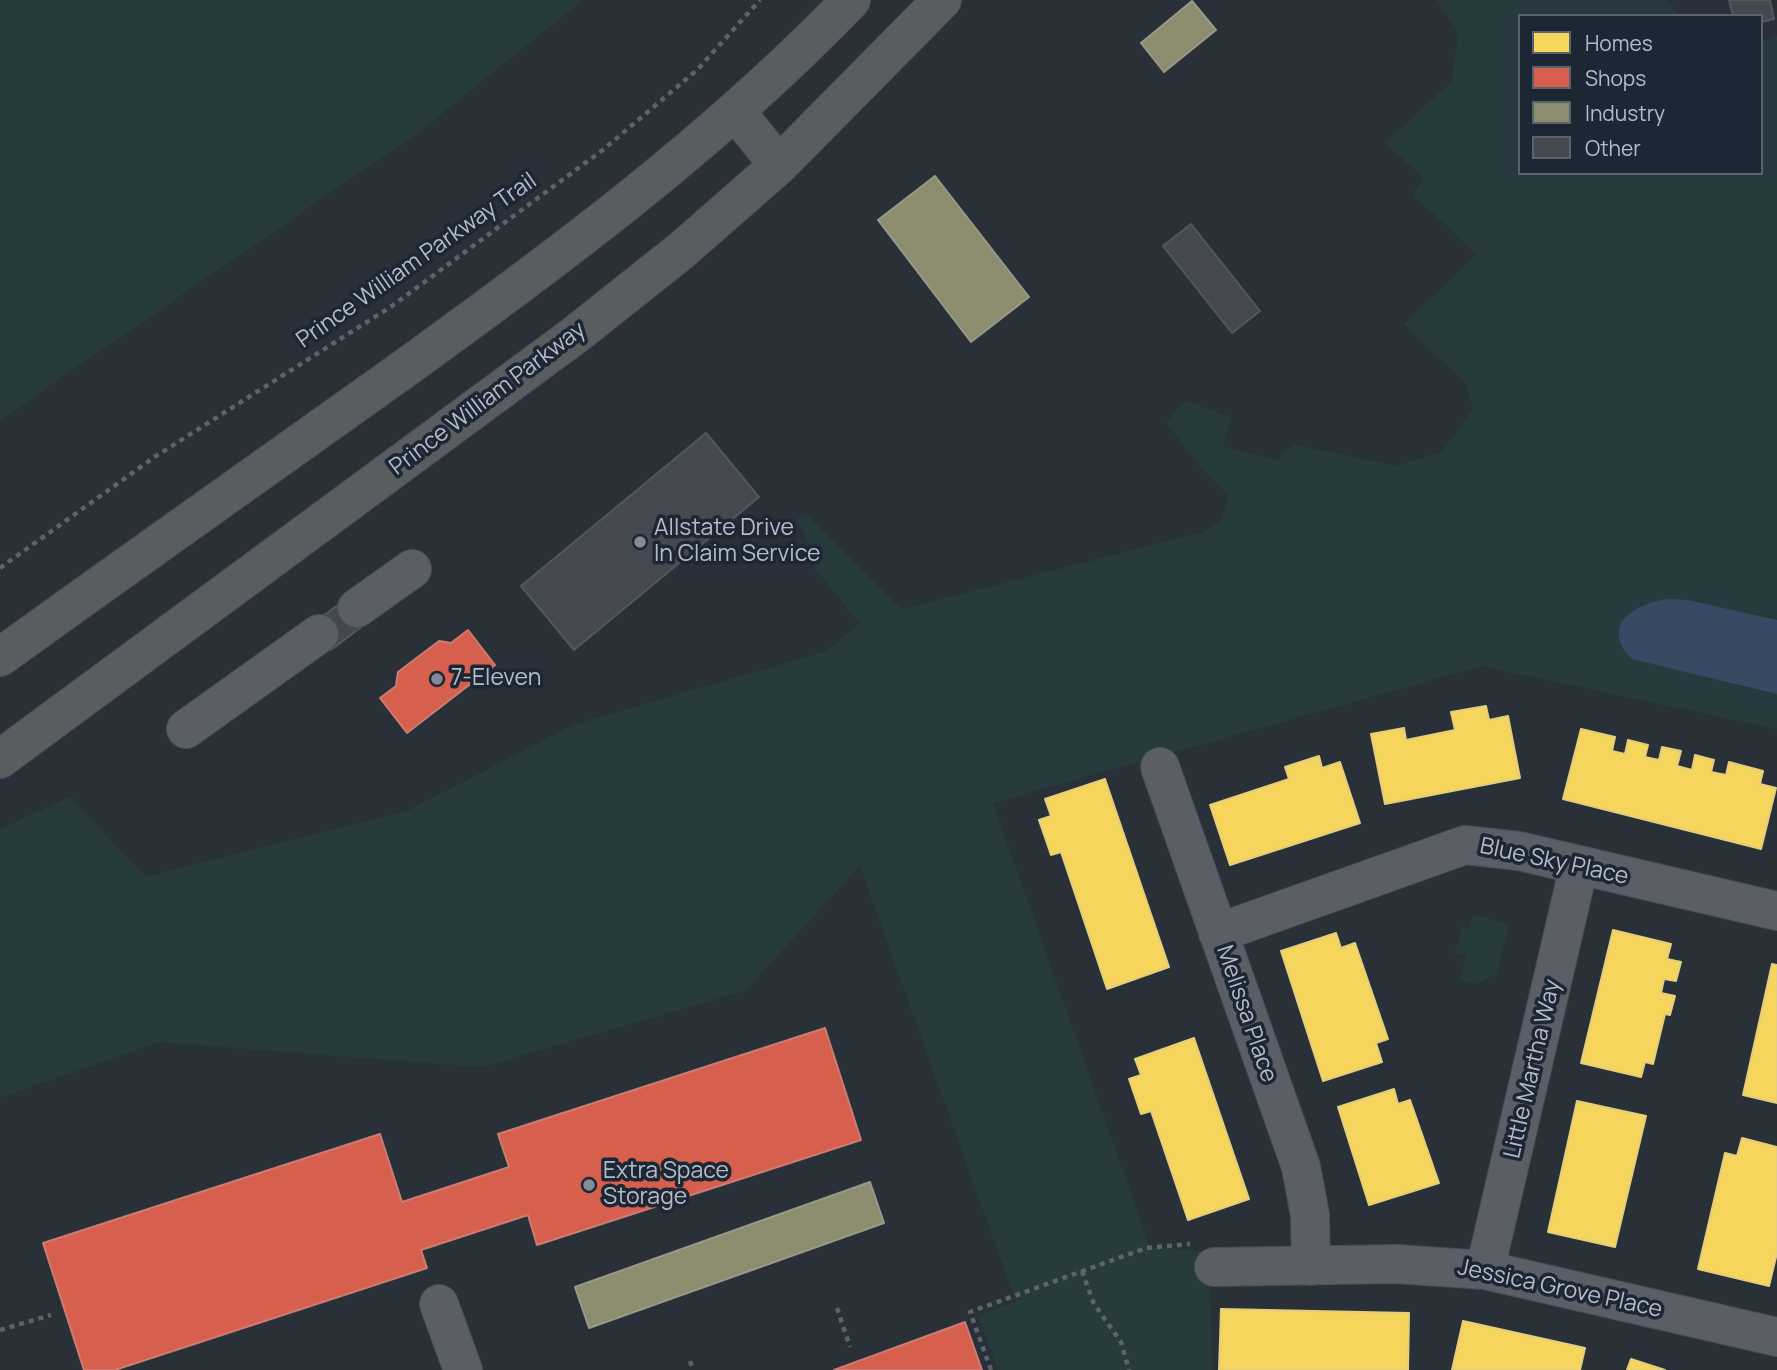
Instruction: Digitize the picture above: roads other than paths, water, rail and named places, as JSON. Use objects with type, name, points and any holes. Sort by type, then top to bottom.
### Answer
[{"type":"highway","points":[[0,657],[543,268],[666,172],[735,111],[851,0]]},
{"type":"highway","name":"Prince William Parkway","points":[[0,759],[575,335],[682,250],[779,165],[942,0]]},
{"type":"highway","points":[[735,111],[779,165]]},
{"type":"street","points":[[357,608],[412,569]]},
{"type":"street","points":[[186,729],[319,634]]},
{"type":"street","name":"Melissa Place","points":[[1160,767],[1305,1182],[1311,1265]]},
{"type":"street","name":"Blue Sky Place","points":[[1218,933],[1465,845],[1506,849],[1777,911]]},
{"type":"street","name":"Little Martha Way","points":[[1485,1270],[1579,866]]},
{"type":"street","name":"Jessica Grove Place","points":[[1203,1255],[1311,1265],[1436,1264],[1485,1270],[1777,1337]]},
{"type":"street","points":[[439,1304],[463,1370]]},
{"type":"water","points":[[1667,599],[1688,600],[1777,620],[1777,694],[1632,659],[1622,647],[1620,626],[1633,611]]},
{"type":"place","name":"Allstate Drive In Claim Service","points":[[640,542]]},
{"type":"place","name":"7-Eleven","points":[[437,679]]},
{"type":"place","name":"Extra Space Storage","points":[[589,1185]]}]
